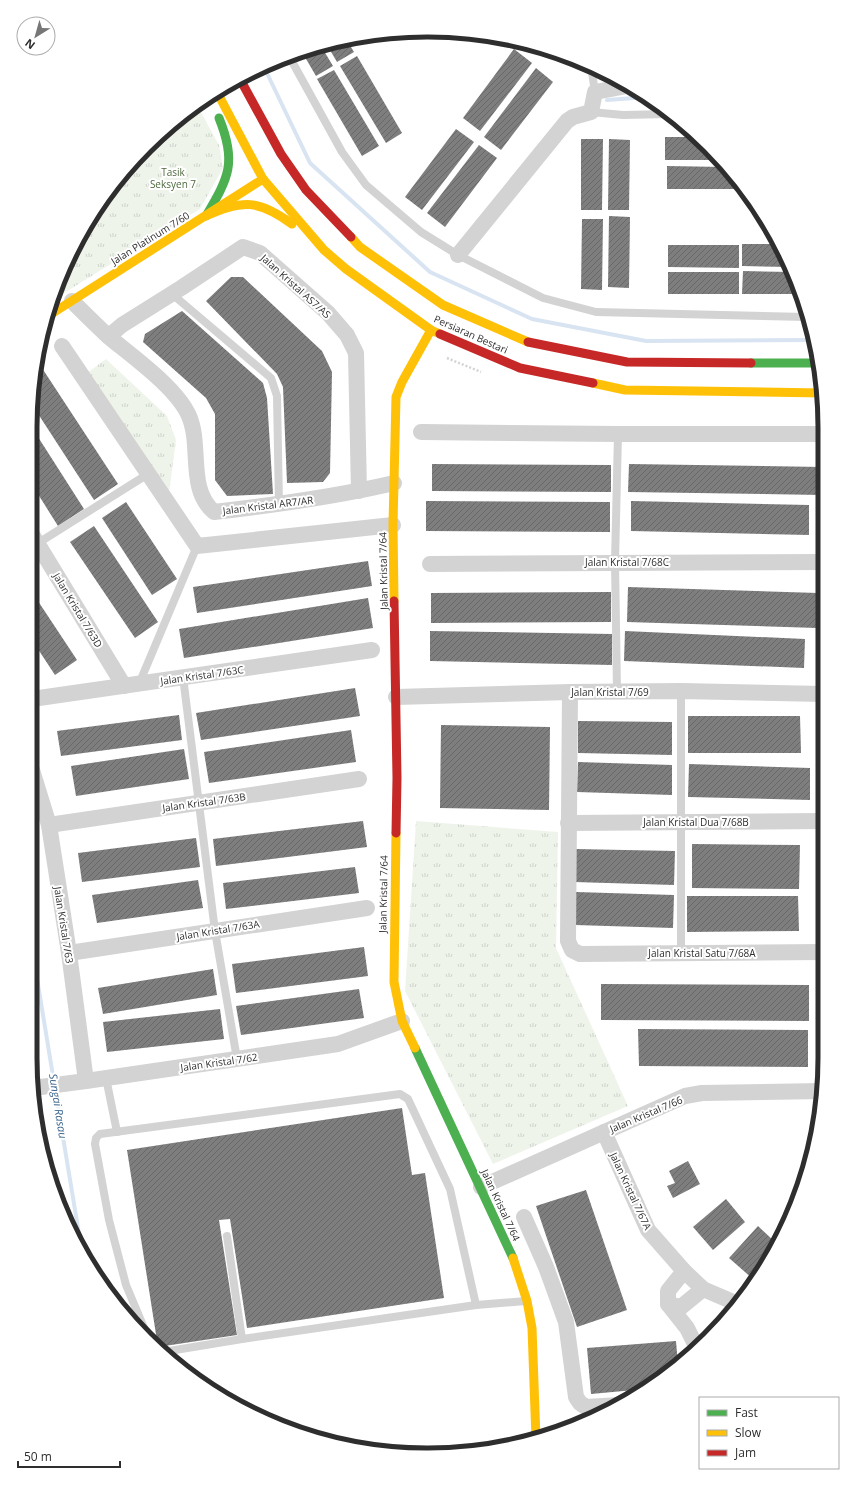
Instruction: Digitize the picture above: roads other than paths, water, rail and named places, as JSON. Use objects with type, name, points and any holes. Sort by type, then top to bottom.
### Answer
[{"type":"main road","name":"Persiaran Bestari","points":[[242,84],[281,154],[306,190],[360,247],[443,305],[526,342],[627,362],[812,363]]},
{"type":"main road","name":"Persiaran Bestari","points":[[219,98],[263,179],[324,250],[346,269],[431,330],[520,368],[625,390],[816,393]]},
{"type":"main road","points":[[206,216],[225,181],[230,162],[228,141],[214,101]]},
{"type":"main road","points":[[263,179],[266,164]]},
{"type":"main road","name":"Jalan Platinum 7/60","points":[[55,311],[263,179]]},
{"type":"main road","points":[[206,216],[234,205],[257,204],[279,214],[324,250]]},
{"type":"main road","name":"Jalan Kristal 7/64","points":[[431,330],[402,382],[396,397],[393,525],[397,778],[394,889],[394,982],[402,1021],[513,1256],[527,1301],[532,1328],[536,1433]]},
{"type":"street","points":[[458,256],[567,121],[573,117],[591,112],[595,92],[620,87]]},
{"type":"street","name":"Jalan Kristal AS7/AS","points":[[109,336],[122,325],[243,247],[260,253],[328,313],[347,335],[356,354],[359,491]]},
{"type":"street","name":"Jalan Kristal AR7/AR","points":[[72,300],[109,336],[147,369],[173,394],[182,405],[189,417],[194,436],[201,496],[207,506],[214,512],[279,505],[359,491],[394,483]]},
{"type":"street","points":[[62,346],[197,546],[393,525]]},
{"type":"street","points":[[421,432],[818,435]]},
{"type":"street","name":"Jalan Kristal 7/63D","points":[[37,545],[131,685]]},
{"type":"street","name":"Jalan Kristal 7/68C","points":[[430,564],[818,562]]},
{"type":"street","name":"Jalan Kristal 7/63C","points":[[37,698],[372,650]]},
{"type":"street","name":"Jalan Kristal 7/69","points":[[396,697],[570,692],[681,691],[818,694]]},
{"type":"street","points":[[568,823],[570,692]]},
{"type":"street","name":"Jalan Kristal 7/63B","points":[[49,825],[359,779]]},
{"type":"street","name":"Jalan Kristal 7/63","points":[[37,786],[49,825],[69,953],[86,1081]]},
{"type":"street","name":"Jalan Kristal Dua 7/68B","points":[[568,823],[818,821]]},
{"type":"street","name":"Jalan Kristal Satu 7/68A","points":[[568,823],[568,941],[572,950],[580,954],[818,952]]},
{"type":"street","name":"Jalan Kristal 7/63A","points":[[69,953],[367,908]]},
{"type":"street","name":"Jalan Kristal 7/62","points":[[38,1087],[338,1044],[402,1021]]},
{"type":"street","name":"Jalan Kristal 7/66","points":[[481,1187],[685,1096],[702,1093],[816,1092]]},
{"type":"street","name":"Jalan Kristal 7/67A","points":[[604,1132],[648,1230],[684,1271],[703,1289],[732,1301]]},
{"type":"street","points":[[524,1217],[546,1267],[566,1322],[576,1397],[580,1403],[586,1407],[604,1406]]},
{"type":"street","points":[[684,1271],[668,1291],[668,1304],[688,1328],[695,1342]]},
{"type":"street","points":[[668,1304],[681,1307],[703,1289]]},
{"type":"lane","points":[[292,62],[342,152],[366,185],[421,232],[458,256],[543,298],[596,312],[802,317]]},
{"type":"lane","points":[[591,73],[595,92]]},
{"type":"lane","points":[[591,112],[623,115],[660,114]]},
{"type":"lane","points":[[172,294],[271,378],[277,396],[279,505]]},
{"type":"lane","points":[[617,692],[615,562],[618,434]]},
{"type":"lane","points":[[37,539],[148,474]]},
{"type":"lane","points":[[131,685],[197,546]]},
{"type":"lane","points":[[183,677],[215,930],[237,1059]]},
{"type":"lane","points":[[681,691],[681,952]]},
{"type":"lane","points":[[106,1078],[116,1132]]},
{"type":"lane","points":[[143,1325],[126,1285],[109,1220],[95,1144],[96,1138],[100,1134],[400,1094],[408,1099],[450,1189],[476,1304]]},
{"type":"lane","points":[[227,1236],[242,1339]]},
{"type":"lane","points":[[170,1351],[476,1304],[527,1301]]},
{"type":"waterway","points":[[266,72],[310,163],[430,272],[532,319],[646,341],[808,340]]},
{"type":"waterway","points":[[607,100],[636,98]]},
{"type":"waterway","name":"Sungai Rasau","points":[[37,978],[54,1082]]},
{"type":"waterway","name":"Sungai Rasau","points":[[55,1089],[79,1234]]},
{"type":"park label","name":"Tasik Seksyen 7","points":[[173,178]]}]
